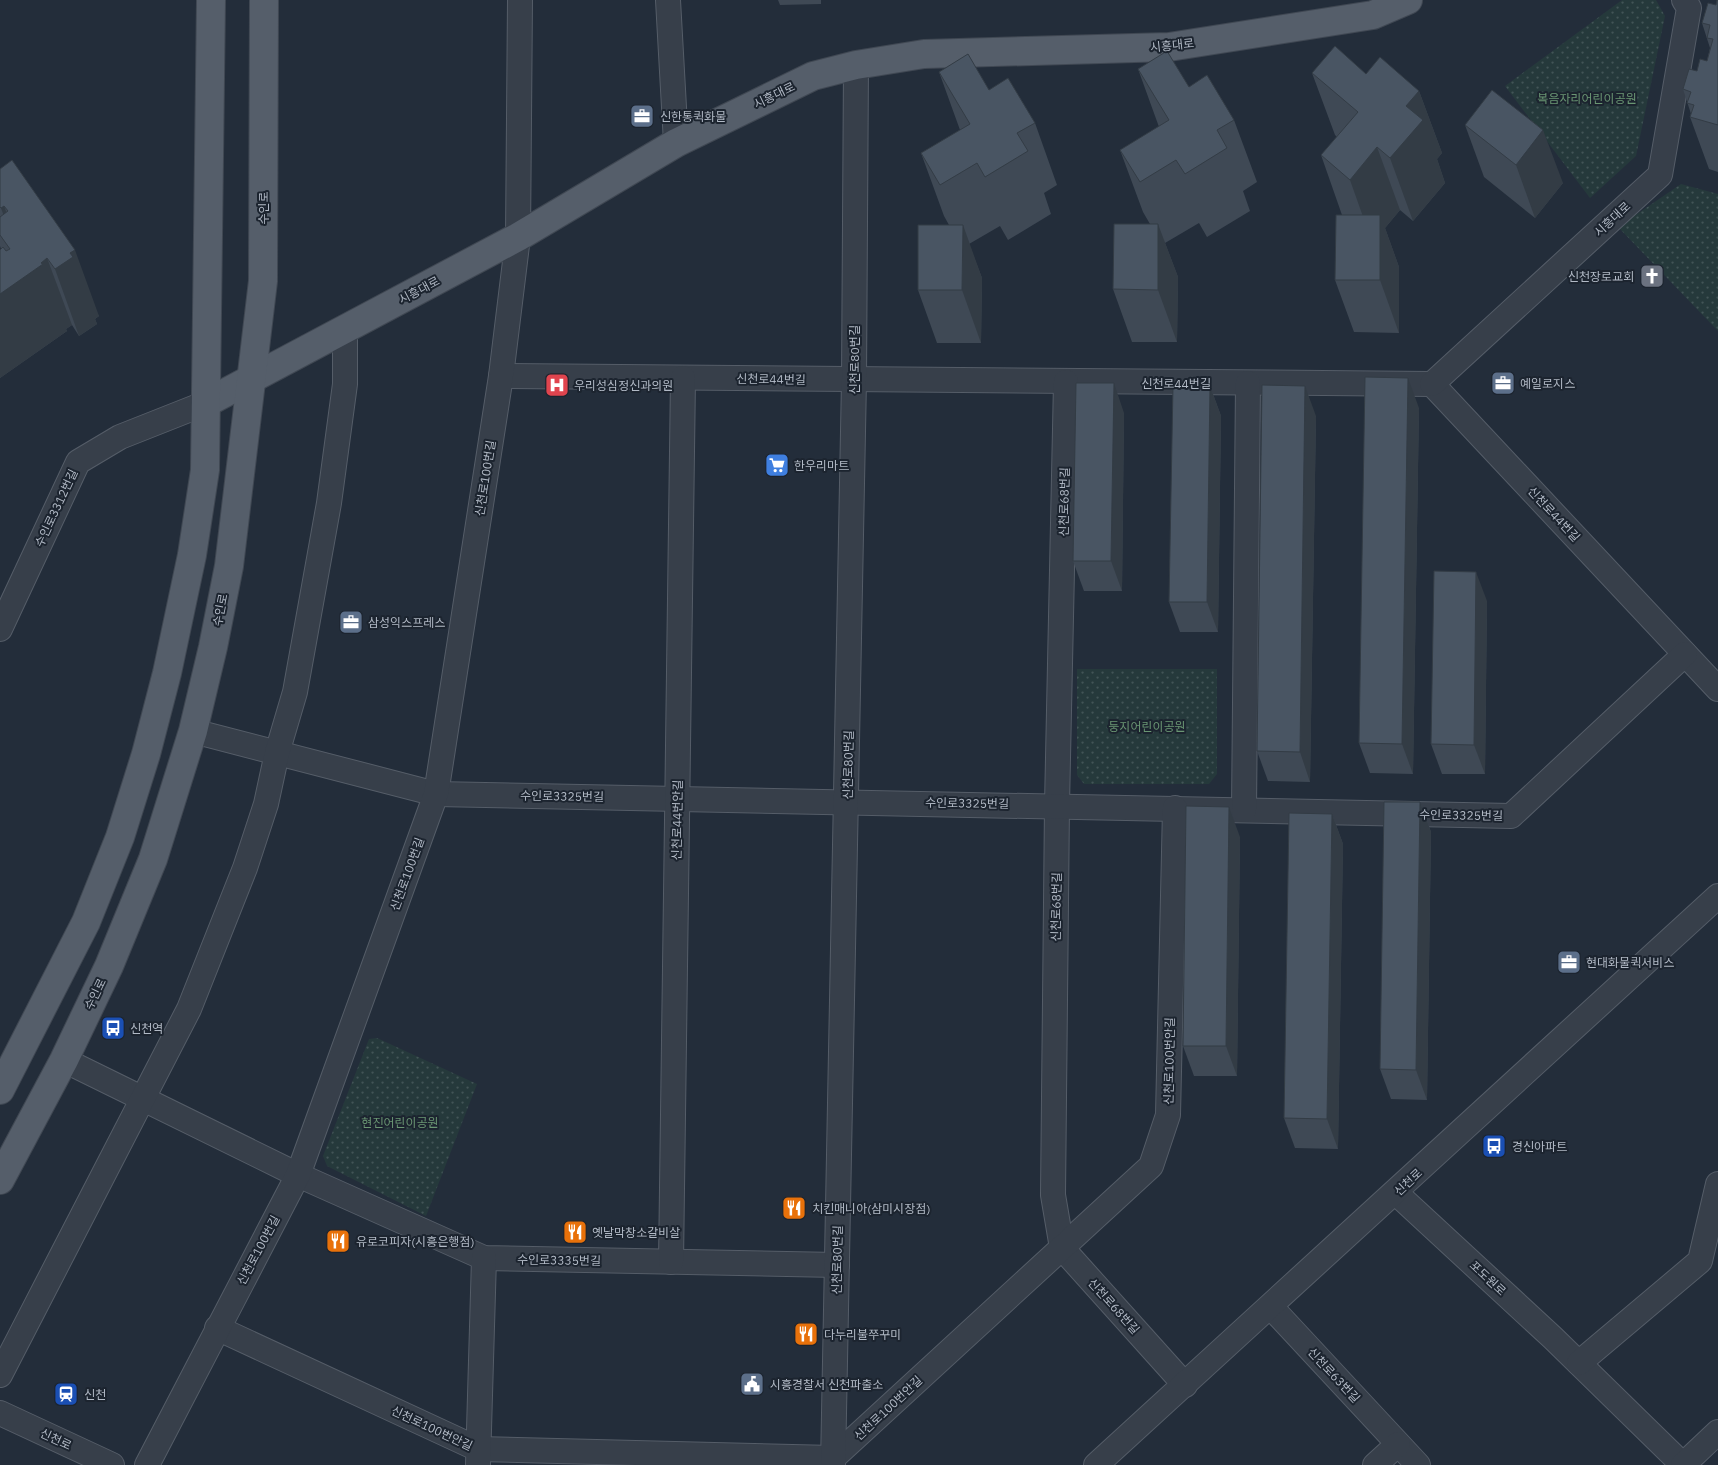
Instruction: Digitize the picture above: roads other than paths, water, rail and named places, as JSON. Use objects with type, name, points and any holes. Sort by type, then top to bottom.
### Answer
[{"type":"main road","points":[[0,1090],[86,922],[120,836],[146,754],[167,673],[192,555],[205,470],[211,178],[211,0]]},
{"type":"main road","name":"수인로","points":[[0,1180],[64,1060],[109,966],[153,859],[193,731],[213,647],[229,566],[263,282],[264,0]]},
{"type":"main road","name":"시흥대로","points":[[206,403],[518,237],[676,143],[813,76],[856,64],[924,54],[1169,47],[1373,15],[1408,0]]},
{"type":"street","name":"신천로100번길","points":[[146,1465],[298,1175],[436,794],[501,376],[518,237],[520,0]]},
{"type":"street","points":[[668,0],[676,143]]},
{"type":"street","name":"시흥대로","points":[[1432,384],[1660,175],[1689,8],[1684,0]]},
{"type":"street","name":"신천로80번길","points":[[833,1462],[848,801],[856,64]]},
{"type":"street","points":[[0,1375],[190,1009],[245,868],[266,804],[277,753],[295,692],[329,502],[345,384],[345,330]]},
{"type":"street","name":"신천로44번길","points":[[501,376],[1432,384],[1718,689]]},
{"type":"street","name":"신천로44번안길","points":[[670,1262],[682,378]]},
{"type":"street","name":"신천로68번길","points":[[1066,382],[1057,805],[1053,1195],[1062,1248],[1185,1385]]},
{"type":"street","points":[[1244,810],[1248,383]]},
{"type":"street","name":"수인로3312번길","points":[[0,629],[78,462],[120,437],[206,403]]},
{"type":"street","name":"수인로3325번길","points":[[193,731],[436,794],[1057,805],[1511,816],[1685,654]]},
{"type":"street","name":"신천로100번안길","points":[[217,1328],[478,1457],[833,1462],[1151,1166],[1168,1115],[1175,808]]},
{"type":"street","name":"신천로","points":[[1096,1465],[1396,1193],[1718,896]]},
{"type":"street","name":"수인로3335번길","points":[[64,1060],[298,1175],[484,1258],[837,1265]]},
{"type":"street","points":[[1579,1363],[1700,1261],[1718,1184]]},
{"type":"street","name":"포도원로","points":[[1396,1193],[1579,1363],[1683,1465]]},
{"type":"street","points":[[478,1457],[484,1258]]},
{"type":"street","name":"신천로63번길","points":[[1270,1307],[1418,1465]]},
{"type":"street","name":"신천로","points":[[0,1413],[112,1465]]},
{"type":"street","points":[[1683,1465],[1718,1432]]},
{"type":"street","points":[[1375,1465],[1398,1444]]},
{"type":"place","name":"신한통퀵화물","points":[[642,116]]},
{"type":"place","name":"신천장로교회","points":[[1652,276]]},
{"type":"place","name":"예일로지스","points":[[1503,383]]},
{"type":"place","name":"우리성심정신과의원","points":[[557,385]]},
{"type":"place","name":"한우리마트","points":[[777,465]]},
{"type":"place","name":"삼성익스프레스","points":[[351,622]]},
{"type":"place","name":"현대화물퀵서비스","points":[[1569,962]]},
{"type":"place","name":"신천역","points":[[113,1028]]},
{"type":"place","name":"경신아파트","points":[[1494,1146]]},
{"type":"place","name":"치킨매니아(삼미시장점)","points":[[794,1208]]},
{"type":"place","name":"옛날막창소갈비살","points":[[575,1232]]},
{"type":"place","name":"유로코피자(시흥은행점)","points":[[338,1241]]},
{"type":"place","name":"다누리불쭈꾸미","points":[[806,1334]]},
{"type":"place","name":"시흥경찰서 신천파출소","points":[[752,1384]]},
{"type":"place","name":"신천","points":[[66,1394]]},
{"type":"park label","name":"복음자리어린이공원","points":[[1587,98]]},
{"type":"park label","name":"둥지어린이공원","points":[[1147,726]]},
{"type":"park label","name":"현진어린이공원","points":[[400,1122]]}]
